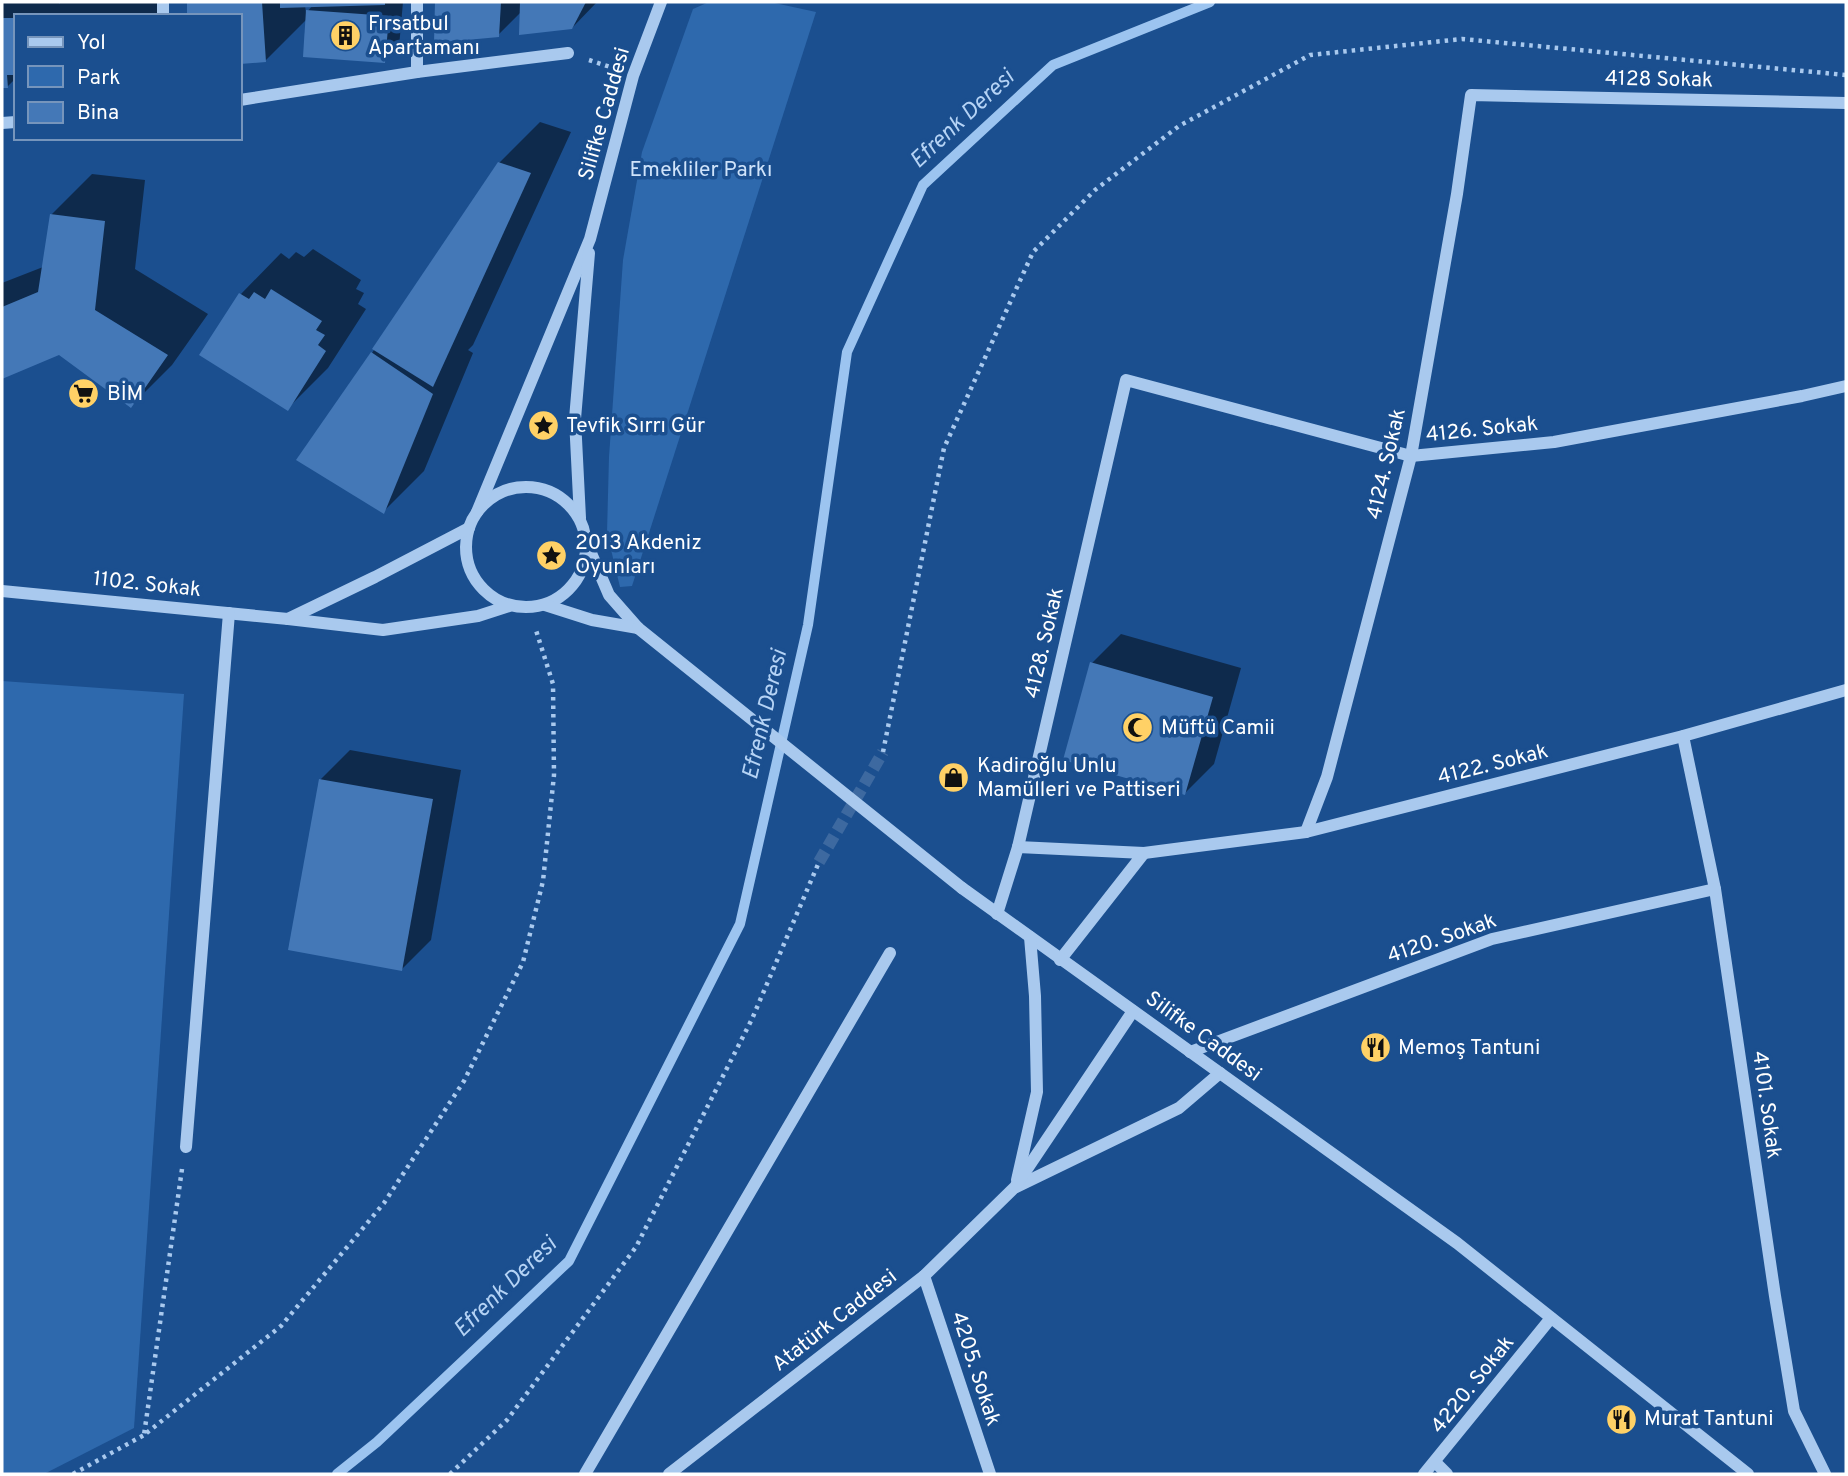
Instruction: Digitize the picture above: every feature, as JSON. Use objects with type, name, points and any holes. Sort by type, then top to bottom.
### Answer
[{"type":"street","points":[[417,2],[417,72]]},
{"type":"street","name":"Silifke Caddesi","points":[[590,239],[633,76],[661,2]]},
{"type":"street","points":[[242,100],[417,72],[568,53]]},
{"type":"street","name":"4128 Sokak","points":[[1471,95],[1846,103]]},
{"type":"street","name":"4124. Sokak","points":[[1306,832],[1327,777],[1411,456],[1457,194],[1471,95]]},
{"type":"street","points":[[590,239],[575,419],[580,520],[586,541],[586,554],[582,570],[573,585],[561,597],[545,605],[528,608],[509,606],[492,597],[478,584],[468,566],[466,547],[469,528],[590,239]]},
{"type":"street","name":"4126. Sokak","points":[[1126,380],[1411,456],[1553,442],[1846,386]]},
{"type":"street","name":"4128. Sokak","points":[[997,914],[1018,847],[1126,380]]},
{"type":"street","points":[[477,512],[490,499],[505,490],[540,488],[556,495],[570,506],[580,520]]},
{"type":"street","points":[[288,619],[375,578],[469,528]]},
{"type":"street","name":"Silifke Caddesi","points":[[586,541],[609,595],[638,628],[961,888],[1457,1243],[1748,1474]]},
{"type":"street","name":"1102. Sokak","points":[[2,590],[383,630],[478,616],[509,606]]},
{"type":"street","points":[[545,605],[592,620],[638,628]]},
{"type":"street","points":[[186,1147],[229,613]]},
{"type":"street","name":"4122. Sokak","points":[[1018,847],[1144,853],[1306,832],[1684,736],[1846,690]]},
{"type":"street","name":"4101. Sokak","points":[[1684,736],[1715,889],[1794,1411],[1825,1474]]},
{"type":"street","points":[[1060,960],[1144,853]]},
{"type":"street","name":"4120. Sokak","points":[[1190,1052],[1492,939],[1715,889]]},
{"type":"street","points":[[1016,1188],[1037,1092],[1035,996],[1030,937]]},
{"type":"street","points":[[585,1474],[891,954]]},
{"type":"street","name":"Atatürk Caddesi","points":[[669,1474],[924,1276],[1016,1188],[1133,1011]]},
{"type":"street","name":"Atatürk Caddesi","points":[[1016,1188],[1179,1108],[1220,1073]]},
{"type":"street","name":"4205. Sokak","points":[[924,1276],[990,1474]]},
{"type":"street","name":"4220. Sokak","points":[[1424,1474],[1551,1318]]},
{"type":"street","points":[[1435,1462],[1447,1474]]},
{"type":"path","points":[[883,752],[944,448],[1033,252],[1095,190],[1179,126],[1310,55],[1462,39],[1846,75]]},
{"type":"path","points":[[568,53],[633,76]]},
{"type":"path","points":[[73,1474],[144,1435],[281,1326],[384,1203],[464,1081],[523,962],[544,881],[554,775],[553,684],[528,608]]},
{"type":"path","points":[[450,1474],[507,1420],[636,1247],[752,1019],[819,862]]},
{"type":"path","points":[[144,1435],[186,1147]]},
{"type":"green space","name":"Emekliler Parkı","points":[[709,2],[770,2],[816,12],[632,586],[620,587],[607,533],[609,457],[623,260],[642,152],[693,9]]},
{"type":"green space","points":[[2,681],[184,694],[134,1428],[44,1474],[2,1474]]},
{"type":"building","points":[[187,2],[262,2],[266,62],[242,64],[242,14],[187,14]]},
{"type":"building","points":[[280,2],[385,2],[385,5],[280,8]]},
{"type":"building","points":[[435,2],[501,2],[499,37],[434,43]]},
{"type":"building","points":[[520,2],[586,2],[572,29],[519,35]]},
{"type":"building","name":"Fırsatbul Apartamanı","points":[[306,10],[389,16],[385,63],[303,57]]},
{"type":"building","points":[[2,18],[14,18],[14,75],[7,75],[8,88],[2,88]]},
{"type":"building","points":[[498,162],[531,173],[433,387],[372,349]]},
{"type":"building","points":[[50,214],[105,221],[95,310],[168,355],[131,408],[59,355],[2,379],[2,307],[38,292]]},
{"type":"building","points":[[271,289],[322,321],[316,330],[325,335],[318,345],[326,351],[288,411],[199,355],[239,293],[249,299],[254,292],[265,299]]},
{"type":"building","points":[[371,352],[433,394],[384,514],[296,460]]},
{"type":"building","name":"Müftü Camii","points":[[1090,662],[1213,697],[1185,795],[1063,760]]},
{"type":"building","points":[[319,779],[433,799],[402,971],[288,950]]},
{"type":"waterway","name":"Efrenk Deresi","points":[[337,1474],[377,1442],[569,1261],[740,924],[808,625],[847,352],[923,185],[1053,65],[1210,2]]},
{"type":"tunnel","points":[[819,862],[883,752]]},
{"type":"place","name":"Fırsatbul Apartamanı","points":[[345,36]]},
{"type":"place","name":"BİM","points":[[84,394]]},
{"type":"place","name":"Tevfik Sırrı Gür","points":[[543,426]]},
{"type":"place","name":"2013 Akdeniz Oyunları","points":[[552,555]]},
{"type":"place","name":"Müftü Camii","points":[[1138,728]]},
{"type":"place","name":"Kadiroğlu Unlu Mamülleri ve Pattiseri","points":[[954,778]]},
{"type":"place","name":"Memoş Tantuni","points":[[1375,1048]]},
{"type":"place","name":"Murat Tantuni","points":[[1621,1419]]}]
